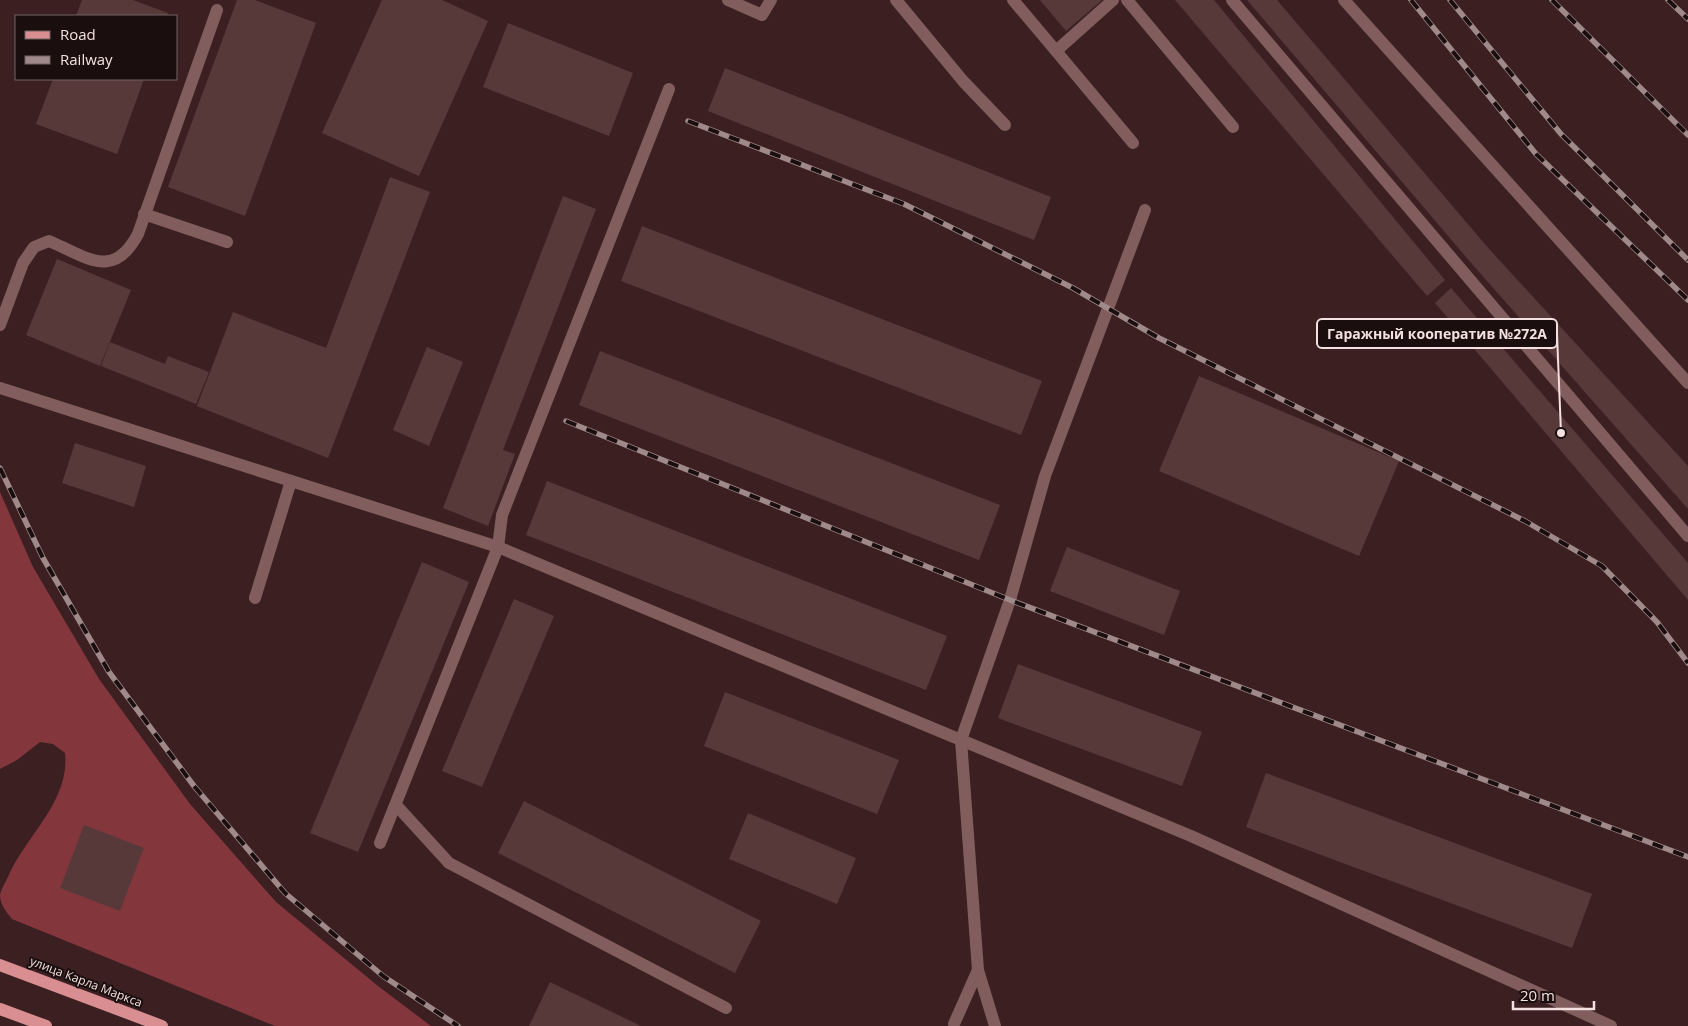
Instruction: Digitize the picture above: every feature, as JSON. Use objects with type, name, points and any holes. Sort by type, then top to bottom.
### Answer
[{"type":"main road","name":"улица Карла Маркса","points":[[0,965],[162,1026]]},
{"type":"main road","points":[[0,1009],[46,1026]]},
{"type":"lane","points":[[728,0],[762,15],[771,0]]},
{"type":"lane","points":[[896,0],[963,81],[1005,125]]},
{"type":"lane","points":[[1013,0],[1133,143]]},
{"type":"lane","points":[[1056,51],[1113,0]]},
{"type":"lane","points":[[1127,0],[1233,127]]},
{"type":"lane","points":[[1232,0],[1688,536]]},
{"type":"lane","points":[[1344,0],[1688,383]]},
{"type":"lane","points":[[0,325],[23,264],[34,247],[49,241],[97,261],[109,262],[121,258],[130,248],[217,10]]},
{"type":"lane","points":[[380,844],[498,547],[502,515],[669,89]]},
{"type":"lane","points":[[995,1026],[978,970],[961,740],[1010,600],[1045,476],[1145,210]]},
{"type":"lane","points":[[144,214],[227,242]]},
{"type":"lane","points":[[0,388],[498,547],[1191,836],[1611,1026]]},
{"type":"lane","points":[[255,598],[291,481]]},
{"type":"lane","points":[[396,805],[449,863],[726,1008]]},
{"type":"lane","points":[[954,1024],[978,970]]},
{"type":"shaded area","points":[[0,492],[33,567],[99,679],[190,804],[276,902],[378,986],[431,1026],[275,1026],[10,917],[1,902],[1,890],[25,847],[54,803],[65,771],[65,753],[53,744],[40,742],[17,760],[0,769]]},
{"type":"building","points":[[82,0],[133,0],[168,13],[167,15],[76,15]]},
{"type":"building","points":[[237,0],[255,0],[316,23],[245,216],[168,187]]},
{"type":"building","points":[[382,0],[442,0],[488,21],[419,176],[322,133]]},
{"type":"building","points":[[1040,0],[1102,0],[1066,31]]},
{"type":"building","points":[[1175,0],[1214,0],[1445,280],[1427,296]]},
{"type":"building","points":[[1247,0],[1277,0],[1490,250],[1688,466],[1688,509],[1472,264]]},
{"type":"building","points":[[508,23],[633,73],[609,136],[483,87]]},
{"type":"building","points":[[725,68],[1051,197],[1034,240],[708,111]]},
{"type":"building","points":[[53,80],[144,80],[117,154],[36,124]]},
{"type":"building","points":[[390,177],[430,192],[328,458],[197,406],[233,312],[326,348]]},
{"type":"building","points":[[563,196],[596,209],[503,450],[515,454],[488,526],[443,508]]},
{"type":"building","points":[[642,226],[1042,381],[1021,435],[621,281]]},
{"type":"building","points":[[57,259],[131,290],[100,366],[26,335]]},
{"type":"building","points":[[1451,288],[1688,563],[1688,600],[1435,303]]},
{"type":"building","points":[[110,342],[165,364],[168,356],[209,372],[196,404],[101,366]]},
{"type":"building","points":[[427,347],[463,362],[429,446],[393,430]]},
{"type":"building","points":[[600,351],[1000,505],[979,560],[579,405]]},
{"type":"building","points":[[1199,376],[1399,461],[1359,556],[1159,471]]},
{"type":"building","points":[[75,443],[146,466],[134,507],[62,483]]},
{"type":"building","points":[[547,481],[947,636],[926,690],[526,535]]},
{"type":"building","points":[[1067,547],[1180,591],[1164,635],[1050,591]]},
{"type":"building","points":[[422,562],[469,582],[358,852],[310,833]]},
{"type":"building","points":[[514,599],[554,616],[482,787],[442,771]]},
{"type":"building","points":[[1018,664],[1202,732],[1182,786],[998,718]]},
{"type":"building","points":[[725,692],[899,760],[877,814],[704,746]]},
{"type":"building","points":[[1266,773],[1592,894],[1572,948],[1246,827]]},
{"type":"building","points":[[524,801],[761,921],[735,973],[498,853]]},
{"type":"building","points":[[748,813],[856,858],[837,904],[729,859]]},
{"type":"building","points":[[84,825],[144,848],[120,911],[60,888]]},
{"type":"building","points":[[550,982],[641,1026],[529,1026]]},
{"type":"railway","points":[[1411,0],[1536,154],[1688,300]]},
{"type":"railway","points":[[1450,0],[1561,134],[1688,260]]},
{"type":"railway","points":[[1552,0],[1688,135]]},
{"type":"railway","points":[[1668,0],[1688,19]]},
{"type":"railway","points":[[688,121],[904,204],[1073,288],[1159,338],[1525,521],[1602,566],[1657,622],[1688,663]]},
{"type":"railway","points":[[566,421],[1010,600],[1688,857]]},
{"type":"railway","points":[[0,468],[43,558],[109,672],[194,786],[285,893],[383,976],[458,1026]]},
{"type":"place","name":"Гаражный кооператив №272А","points":[[1561,433]]}]
